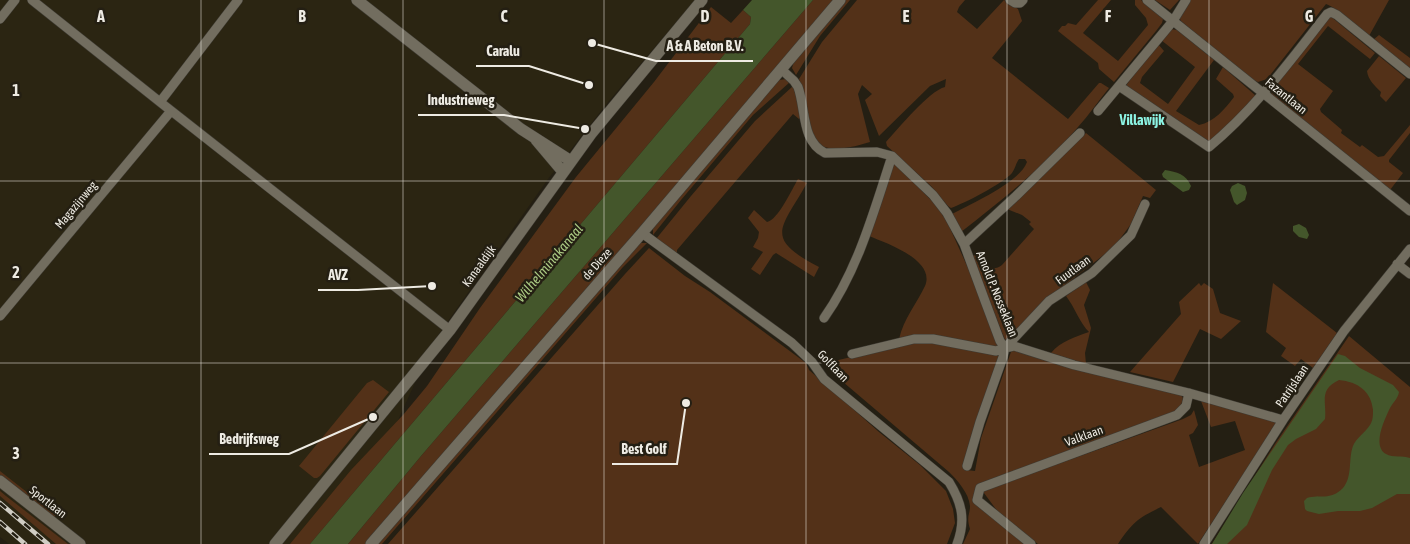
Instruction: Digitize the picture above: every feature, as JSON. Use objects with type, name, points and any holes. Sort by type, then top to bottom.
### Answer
[{"type":"street","points":[[0,19],[15,0]]},
{"type":"street","points":[[32,0],[450,330]]},
{"type":"street","points":[[160,102],[238,0]]},
{"type":"street","points":[[357,0],[535,139],[543,142],[571,161]]},
{"type":"street","name":"Kanaaldijk","points":[[275,544],[450,330],[571,161],[639,75],[702,0]]},
{"type":"street","name":"de Dieze","points":[[371,544],[642,233],[840,0]]},
{"type":"street","points":[[1010,0],[1020,3],[1023,0]]},
{"type":"street","name":"Fazantlaan","points":[[1147,0],[1410,211]]},
{"type":"street","points":[[1098,111],[1173,21],[1186,0]]},
{"type":"street","points":[[1119,86],[1209,147],[1229,130],[1263,94],[1327,14],[1332,12],[1410,74]]},
{"type":"street","points":[[781,69],[798,87],[809,136],[818,150],[825,154],[877,152],[892,156],[856,259],[833,306],[824,318]]},
{"type":"street","name":"Magazijnweg","points":[[0,316],[171,111]]},
{"type":"street","points":[[964,244],[1080,133]]},
{"type":"street","points":[[535,139],[540,148],[563,172]]},
{"type":"street","name":"Arnold P. Nosseklaan","points":[[892,156],[934,195],[947,213],[964,244],[1000,341],[1005,348],[1014,346],[1074,365],[1189,393],[1283,420]]},
{"type":"street","name":"Fuutlaan","points":[[1005,348],[1049,301],[1092,274],[1131,236],[1144,204]]},
{"type":"street","name":"Golflaan","points":[[642,233],[792,343],[812,362],[824,379],[949,482],[954,490],[962,515],[961,532],[957,544]]},
{"type":"street","name":"Patrijslaan","points":[[1204,544],[1283,420],[1344,331],[1410,249]]},
{"type":"street","points":[[1397,264],[1410,274]]},
{"type":"street","points":[[852,354],[914,340],[933,339],[996,350],[1005,348],[980,422],[968,466]]},
{"type":"street","name":"Valklaan","points":[[1031,544],[977,500],[980,488],[1177,415],[1186,406],[1189,393]]},
{"type":"street","name":"Sportlaan","points":[[0,481],[80,544]]},
{"type":"shaded area","points":[[0,0],[695,0],[608,102],[548,179],[434,341],[379,462],[310,544],[9,544],[0,537]]},
{"type":"shaded area","points":[[813,0],[835,0],[639,231],[366,544],[348,544],[421,456]]},
{"type":"shaded area","points":[[845,0],[850,0],[820,36],[796,75],[792,68],[794,61]]},
{"type":"shaded area","points":[[857,0],[965,0],[957,12],[977,29],[1004,0],[1018,9],[1022,21],[992,58],[1068,119],[1099,83],[1109,88],[1082,122],[1051,156],[961,232],[952,214],[1005,185],[1023,170],[1027,162],[1025,159],[1019,159],[1012,173],[992,188],[951,208],[931,186],[887,146],[886,142],[914,111],[931,95],[945,87],[946,79],[930,86],[879,136],[865,100],[872,94],[862,85],[858,94],[870,142],[846,148],[830,148],[820,144],[814,136],[799,79],[822,42]]},
{"type":"shaded area","points":[[1098,0],[1111,0],[1083,33],[1118,61],[1148,25],[1146,18],[1135,5],[1135,0],[1141,0],[1163,19],[1156,31],[1114,82],[1099,69],[1098,63],[1058,31],[1068,23],[1076,25]]},
{"type":"shaded area","points":[[1155,0],[1179,0],[1170,10]]},
{"type":"shaded area","points":[[1189,0],[1389,0],[1369,36],[1342,14],[1326,4],[1267,79],[1258,82],[1251,79],[1181,21],[1179,17]]},
{"type":"shaded area","points":[[711,7],[731,23],[743,10],[751,17],[750,24],[310,544],[290,544],[351,470],[403,415],[427,386],[480,308],[576,177],[654,82]]},
{"type":"shaded area","points":[[1329,15],[1375,53],[1370,59],[1328,26],[1298,64],[1333,91],[1320,109],[1321,112],[1342,130],[1341,133],[1378,157],[1384,156],[1410,125],[1410,133],[1389,160],[1403,173],[1390,190],[1272,96],[1271,90]]},
{"type":"shaded area","points":[[1171,29],[1177,30],[1214,60],[1176,111],[1199,125],[1210,121],[1219,114],[1234,97],[1216,79],[1223,67],[1256,96],[1246,108],[1209,142],[1127,86],[1158,44],[1164,51],[1142,77],[1140,83],[1168,104],[1195,67],[1161,40]]},
{"type":"shaded area","points":[[1379,35],[1410,58],[1410,70],[1373,40]]},
{"type":"shaded area","points":[[1379,56],[1406,78],[1386,102],[1380,96],[1381,92],[1370,80],[1367,71]]},
{"type":"shaded area","points":[[786,79],[790,82],[753,115],[653,235],[653,227],[779,80]]},
{"type":"shaded area","points":[[793,86],[802,117],[799,119],[793,114],[677,252],[675,253],[656,239],[755,121]]},
{"type":"shaded area","points":[[1086,133],[1156,190],[1150,198],[1143,196],[1131,224],[1114,247],[1065,285],[1005,340],[972,256],[977,254],[991,268],[1002,265],[1034,229],[1029,224],[1031,222],[1022,215],[1007,209]]},
{"type":"shaded area","points":[[894,163],[938,207],[949,226],[968,268],[999,347],[899,339],[907,318],[925,286],[926,277],[923,268],[917,261],[897,248],[869,236]]},
{"type":"shaded area","points":[[798,179],[807,183],[785,222],[782,231],[784,240],[801,257],[819,267],[814,277],[776,253],[760,275],[751,269],[763,252],[753,247],[759,232],[748,218],[754,210],[767,222],[771,220],[780,210]]},
{"type":"shaded area","points":[[640,243],[647,243],[623,267],[382,544],[377,544]]},
{"type":"shaded area","points":[[649,248],[806,363],[809,370],[879,432],[920,465],[946,491],[953,509],[955,523],[947,544],[388,544]]},
{"type":"shaded area","points":[[1086,282],[1090,290],[1084,305],[1091,328],[1085,353],[1086,364],[1051,353],[1064,342],[1089,332],[1066,296]]},
{"type":"shaded area","points":[[1199,283],[1201,286],[1204,283],[1213,289],[1220,313],[1241,321],[1221,339],[1200,329],[1173,382],[1130,372],[1181,314],[1179,302]]},
{"type":"shaded area","points":[[1273,283],[1337,333],[1313,368],[1301,359],[1295,366],[1281,356],[1286,348],[1266,332]]},
{"type":"shaded area","points":[[1349,336],[1410,387],[1410,544],[1212,544],[1275,444]]},
{"type":"shaded area","points":[[914,342],[935,343],[1000,355],[966,470],[975,471],[981,438],[1012,349],[1178,391],[1183,398],[1181,406],[1172,413],[976,489],[973,498],[977,506],[1028,544],[963,544],[970,529],[968,518],[970,506],[967,496],[959,483],[949,472],[836,376],[826,363]]},
{"type":"shaded area","points":[[373,380],[389,392],[320,476],[314,478],[299,466],[367,383]]},
{"type":"shaded area","points":[[1201,401],[1276,421],[1276,424],[1198,544],[1161,507],[1136,522],[1118,544],[1038,544],[1001,516],[983,491],[1183,419],[1191,415],[1194,410],[1198,425],[1193,433],[1189,435],[1199,467],[1245,450],[1235,421],[1211,427]]},
{"type":"shaded area","points":[[0,471],[56,515],[54,517],[49,515],[0,475]]},
{"type":"shaded area","points":[[0,491],[68,544],[56,544],[0,496]]},
{"type":"water","name":"Wilhelminakanaal","points":[[752,0],[813,0],[421,456],[348,544],[310,544],[750,24],[751,17],[743,10]]},
{"type":"water","points":[[1165,170],[1184,176],[1191,186],[1189,190],[1183,192],[1163,177],[1162,174]]},
{"type":"water","points":[[1238,183],[1245,186],[1247,193],[1245,200],[1237,205],[1230,190],[1232,186]]},
{"type":"water","points":[[1299,224],[1306,228],[1309,235],[1307,239],[1299,237],[1293,231],[1293,226]]},
{"type":"water","points":[[1338,354],[1345,356],[1360,368],[1393,385],[1399,392],[1389,410],[1379,439],[1382,450],[1386,454],[1410,458],[1410,494],[1397,494],[1372,508],[1360,511],[1338,511],[1319,514],[1305,509],[1304,501],[1307,498],[1329,496],[1343,488],[1348,478],[1353,446],[1372,420],[1372,403],[1366,393],[1358,385],[1339,380],[1332,384],[1326,392],[1325,419],[1316,429],[1288,445],[1272,470],[1247,525],[1227,544],[1212,544],[1243,493]]},
{"type":"railway","points":[[0,503],[48,544]]},
{"type":"railway","points":[[0,522],[25,544]]},
{"type":"place","name":"A & A Beton B.V.","points":[[592,43]]},
{"type":"place","name":"Caralu","points":[[589,85]]},
{"type":"place","name":"Industrieweg","points":[[585,129]]},
{"type":"place","name":"AVZ","points":[[432,286]]},
{"type":"place","name":"Best Golf","points":[[686,403]]},
{"type":"place","name":"Bedrijfsweg","points":[[373,417]]},
{"type":"district","name":"Villawijk","points":[[1142,120]]}]
